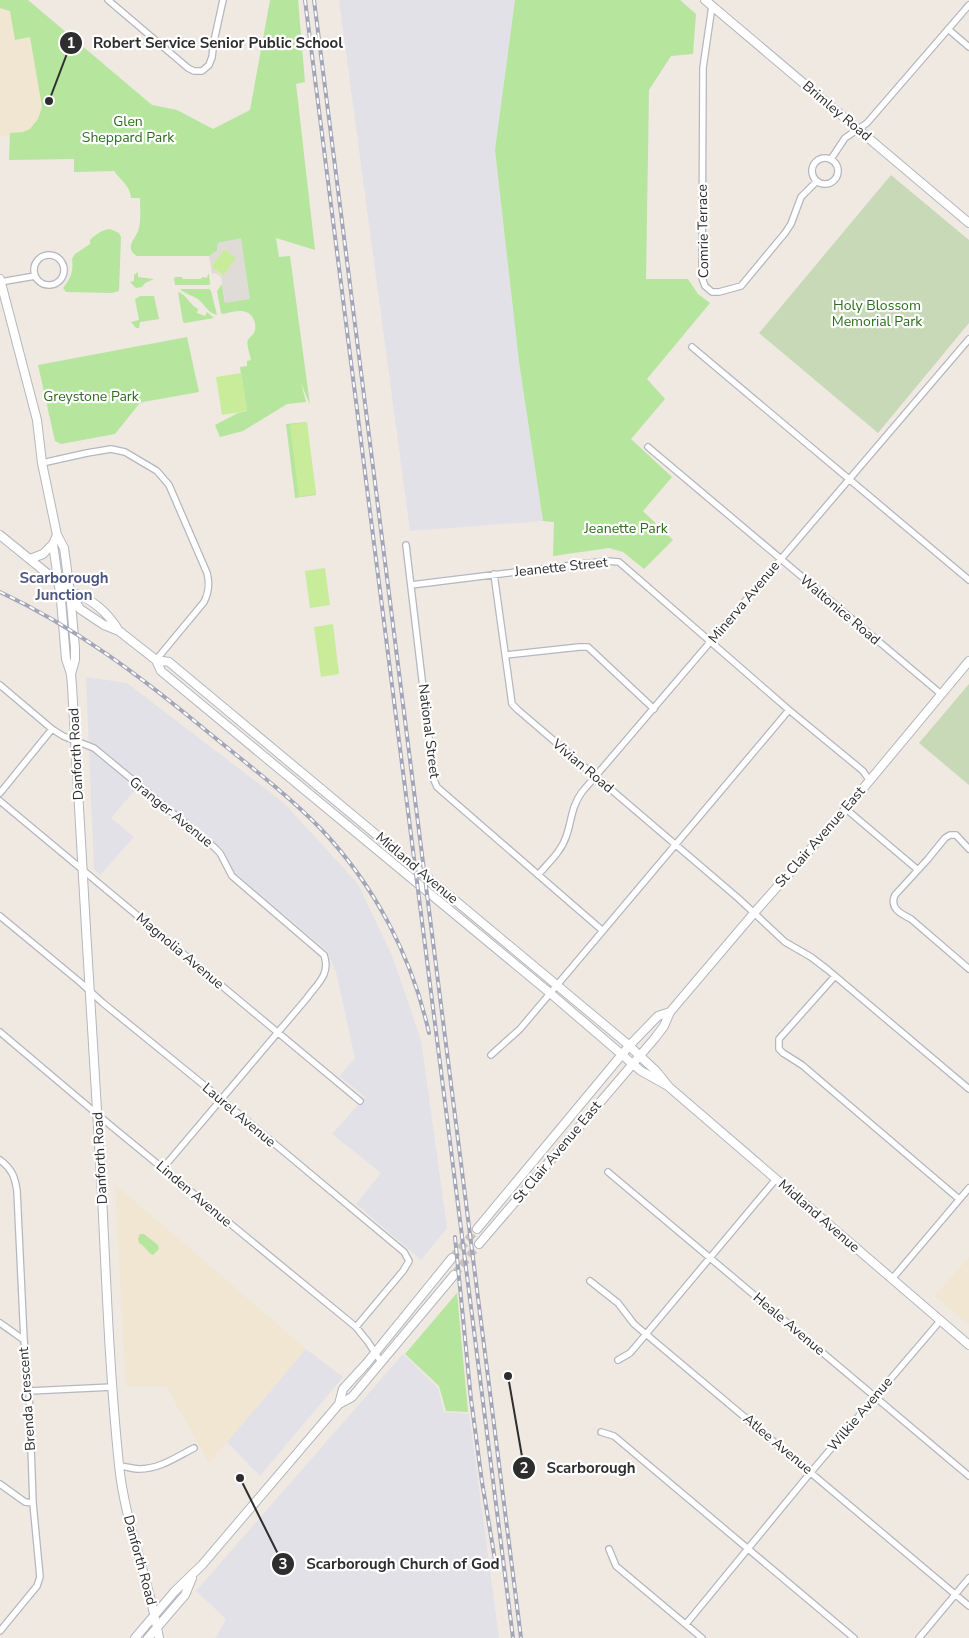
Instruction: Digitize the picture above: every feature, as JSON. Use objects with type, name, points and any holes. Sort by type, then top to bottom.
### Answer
[{"type":"main road","name":"Brimley Road","points":[[705,0],[712,3],[969,223]]},
{"type":"main road","name":"Danforth Road","points":[[0,281],[37,420],[42,463],[57,535],[64,548],[75,648],[75,660],[71,674]]},
{"type":"main road","name":"Midland Avenue","points":[[0,535],[70,592],[80,609],[104,625],[119,631],[156,660],[161,671],[550,993],[641,1071],[670,1087]]},
{"type":"main road","points":[[30,559],[43,554],[53,544],[57,535]]},
{"type":"main road","name":"Danforth Road","points":[[53,544],[61,600],[66,658],[71,674],[119,1466],[134,1544],[155,1614],[159,1638]]},
{"type":"main road","name":"Midland Avenue","points":[[70,592],[81,594],[110,616],[119,631]]},
{"type":"main road","name":"Midland Avenue","points":[[156,660],[169,662],[630,1046],[670,1087],[969,1345]]},
{"type":"main road","name":"St Clair Avenue East","points":[[479,1244],[664,1026],[670,1012],[870,781],[969,661]]},
{"type":"main road","name":"St Clair Avenue East","points":[[477,1229],[622,1054],[658,1016],[670,1012]]},
{"type":"main road","points":[[135,1638],[175,1591],[192,1576],[338,1404],[343,1389],[452,1258]]},
{"type":"main road","points":[[338,1404],[352,1397],[454,1275]]},
{"type":"main road","points":[[148,1638],[186,1595],[192,1576]]},
{"type":"street","points":[[108,0],[188,68],[194,71],[202,71],[209,65],[212,57],[223,0]]},
{"type":"street","name":"Comrie Terrace","points":[[712,3],[703,68],[702,278],[706,288],[716,292],[741,286],[785,233],[801,197],[817,181],[826,184],[837,176],[838,167],[831,160]]},
{"type":"street","points":[[817,181],[812,173],[814,164],[822,159],[831,160],[845,138],[867,123],[969,5]]},
{"type":"street","points":[[948,29],[969,47]]},
{"type":"street","points":[[45,256],[58,259],[64,267],[62,277],[56,284],[46,285],[35,276],[37,262],[45,256]]},
{"type":"street","points":[[0,281],[35,276]]},
{"type":"street","name":"Minerva Avenue","points":[[538,875],[558,852],[565,838],[574,805],[581,794],[969,340]]},
{"type":"street","points":[[692,347],[969,580]]},
{"type":"street","name":"Waltonice Road","points":[[648,447],[941,694]]},
{"type":"street","points":[[42,463],[105,449],[116,449],[157,470],[168,484],[207,574],[209,586],[204,602],[156,660]]},
{"type":"street","name":"National Street","points":[[406,545],[436,787],[602,931]]},
{"type":"street","name":"Jeanette Street","points":[[411,584],[615,561],[863,771],[870,781]]},
{"type":"street","name":"Vivian Road","points":[[494,574],[512,704],[785,942],[811,957],[835,976],[969,1089]]},
{"type":"street","points":[[506,655],[579,647],[588,648],[654,709]]},
{"type":"street","name":"Granger Avenue","points":[[0,685],[62,736],[94,748],[214,847],[220,853],[232,876],[324,956],[327,970],[323,977],[278,1031]]},
{"type":"street","points":[[491,1055],[520,1029],[789,710]]},
{"type":"street","points":[[0,793],[52,729]]},
{"type":"street","name":"Magnolia Avenue","points":[[0,800],[360,1101]]},
{"type":"street","points":[[846,809],[918,870]]},
{"type":"street","points":[[969,849],[956,835],[950,835],[942,841],[895,895],[892,901],[894,906],[903,915],[911,919],[969,969]]},
{"type":"street","name":"Laurel Avenue","points":[[0,916],[110,1010],[221,1099],[404,1252],[409,1258],[404,1272],[356,1327]]},
{"type":"street","points":[[835,976],[779,1039],[778,1049],[802,1065],[959,1200]]},
{"type":"street","points":[[163,1168],[278,1031]]},
{"type":"street","name":"Linden Avenue","points":[[0,1032],[356,1327],[381,1362]]},
{"type":"street","name":"Brenda Crescent","points":[[0,1160],[12,1170],[17,1191],[24,1340],[29,1391],[33,1504],[40,1577],[37,1586],[0,1631]]},
{"type":"street","name":"Heale Avenue","points":[[608,1172],[969,1476]]},
{"type":"street","points":[[618,1360],[630,1353],[776,1179]]},
{"type":"street","points":[[892,1279],[969,1188]]},
{"type":"street","name":"Atlee Avenue","points":[[590,1280],[618,1303],[629,1319],[646,1334],[969,1606]]},
{"type":"street","name":"Wilkie Avenue","points":[[686,1624],[747,1548],[940,1321]]},
{"type":"street","points":[[0,1323],[24,1340]]},
{"type":"street","points":[[29,1391],[113,1387]]},
{"type":"street","points":[[601,1432],[614,1436],[854,1638]]},
{"type":"street","points":[[119,1466],[137,1469],[160,1466],[194,1448]]},
{"type":"street","points":[[0,1484],[25,1502],[33,1504]]},
{"type":"street","points":[[609,1549],[616,1566],[702,1638]]},
{"type":"street","points":[[919,1638],[969,1578]]},
{"type":"shaded area","points":[[0,0],[28,0],[88,146],[0,136]]},
{"type":"shaded area","points":[[339,0],[515,0],[495,150],[519,362],[543,521],[410,531]]},
{"type":"shaded area","points":[[241,238],[250,299],[225,303],[221,277],[215,273],[212,274],[209,256],[217,251],[218,243]],"holes":[[[224,249],[236,258],[223,276],[211,267]]]},
{"type":"shaded area","points":[[86,677],[127,683],[284,803],[358,884],[393,958],[421,1040],[447,1228],[421,1260],[356,1204],[381,1173],[332,1134],[365,1097],[339,1076],[355,1058],[336,972],[327,951],[233,871],[223,849],[141,783],[111,818],[134,837],[100,875],[94,869]]},
{"type":"shaded area","points":[[115,1184],[306,1349],[209,1463],[166,1386],[126,1386]]},
{"type":"shaded area","points":[[969,1257],[969,1325],[935,1296]]},
{"type":"shaded area","points":[[306,1349],[343,1377],[260,1476],[227,1442]]},
{"type":"shaded area","points":[[403,1354],[438,1388],[444,1412],[469,1414],[499,1638],[211,1638],[216,1637],[226,1619],[196,1591]]},
{"type":"green space","name":"Glen Sheppard Park","points":[[0,0],[28,0],[152,105],[177,110],[213,129],[250,110],[270,0],[298,0],[305,82],[296,84],[315,250],[276,238],[279,257],[290,256],[310,405],[301,383],[306,402],[287,404],[243,431],[220,437],[215,425],[238,413],[247,411],[240,367],[247,366],[247,361],[251,360],[248,342],[254,332],[255,322],[247,312],[221,313],[217,291],[222,284],[225,303],[240,239],[218,243],[217,251],[211,256],[137,256],[133,253],[131,246],[139,228],[140,198],[131,198],[127,186],[114,171],[74,172],[74,159],[9,160],[10,133],[23,132],[30,129],[38,119],[42,107],[30,37],[15,40],[10,11],[0,8]]},
{"type":"green space","name":"Jeanette Park","points":[[515,0],[680,0],[696,14],[693,54],[671,56],[649,90],[646,279],[688,279],[698,294],[710,303],[647,379],[665,399],[631,439],[672,477],[643,511],[673,540],[644,569],[623,552],[609,548],[553,556],[554,522],[543,521],[519,362],[495,150]]},
{"type":"green space","name":"Holy Blossom Memorial Park","points":[[891,175],[969,240],[969,323],[878,433],[759,333]]},
{"type":"green space","points":[[110,229],[119,233],[121,237],[119,291],[112,293],[66,292],[63,288],[71,275],[72,259],[75,254],[90,244],[90,240],[97,234]]},
{"type":"green space","points":[[224,249],[236,258],[224,276],[211,267]]},
{"type":"green space","points":[[138,272],[138,277],[154,279],[145,283],[142,287],[136,288],[130,282],[134,281],[134,275]]},
{"type":"green space","points":[[208,274],[209,285],[175,285],[175,277],[201,279],[202,277],[207,278]]},
{"type":"green space","points":[[180,289],[209,289],[217,315],[209,311],[198,299]]},
{"type":"green space","points":[[178,292],[198,309],[197,313],[205,316],[207,312],[214,318],[183,322]]},
{"type":"green space","points":[[140,296],[154,296],[159,319],[140,322],[139,328],[136,328],[131,322],[139,320],[135,299]]},
{"type":"green space","name":"Greystone Park","points":[[187,337],[199,392],[139,404],[115,434],[61,444],[55,441],[38,365]]},
{"type":"green space","points":[[241,373],[247,411],[222,415],[216,377]]},
{"type":"green space","points":[[306,422],[316,495],[295,498],[286,424]]},
{"type":"green space","points":[[307,422],[316,494],[299,497],[290,425]]},
{"type":"green space","points":[[325,568],[330,605],[310,608],[305,571]]},
{"type":"green space","points":[[333,624],[339,674],[321,677],[314,627]]},
{"type":"green space","points":[[969,684],[969,785],[919,743]]},
{"type":"green space","points":[[140,1234],[144,1234],[158,1245],[159,1249],[153,1255],[139,1243]]},
{"type":"green space","points":[[457,1293],[468,1412],[446,1411],[439,1386],[405,1354]]},
{"type":"tunnel","points":[[452,1258],[477,1229]]},
{"type":"tunnel","points":[[454,1275],[479,1244]]},
{"type":"railway","points":[[305,0],[513,1638]]},
{"type":"railway","points":[[314,0],[521,1638]]},
{"type":"railway","points":[[0,592],[81,637],[131,671],[264,777],[321,829],[358,874],[389,924],[413,977],[429,1033]]},
{"type":"railway","points":[[455,1237],[471,1399],[496,1566]]},
{"type":"place","name":"Robert Service Senior Public School","points":[[49,101]]},
{"type":"place","name":"Scarborough","points":[[508,1376]]},
{"type":"place","name":"Scarborough Church of God","points":[[240,1478]]},
{"type":"district","name":"Scarborough Junction","points":[[64,586]]}]
